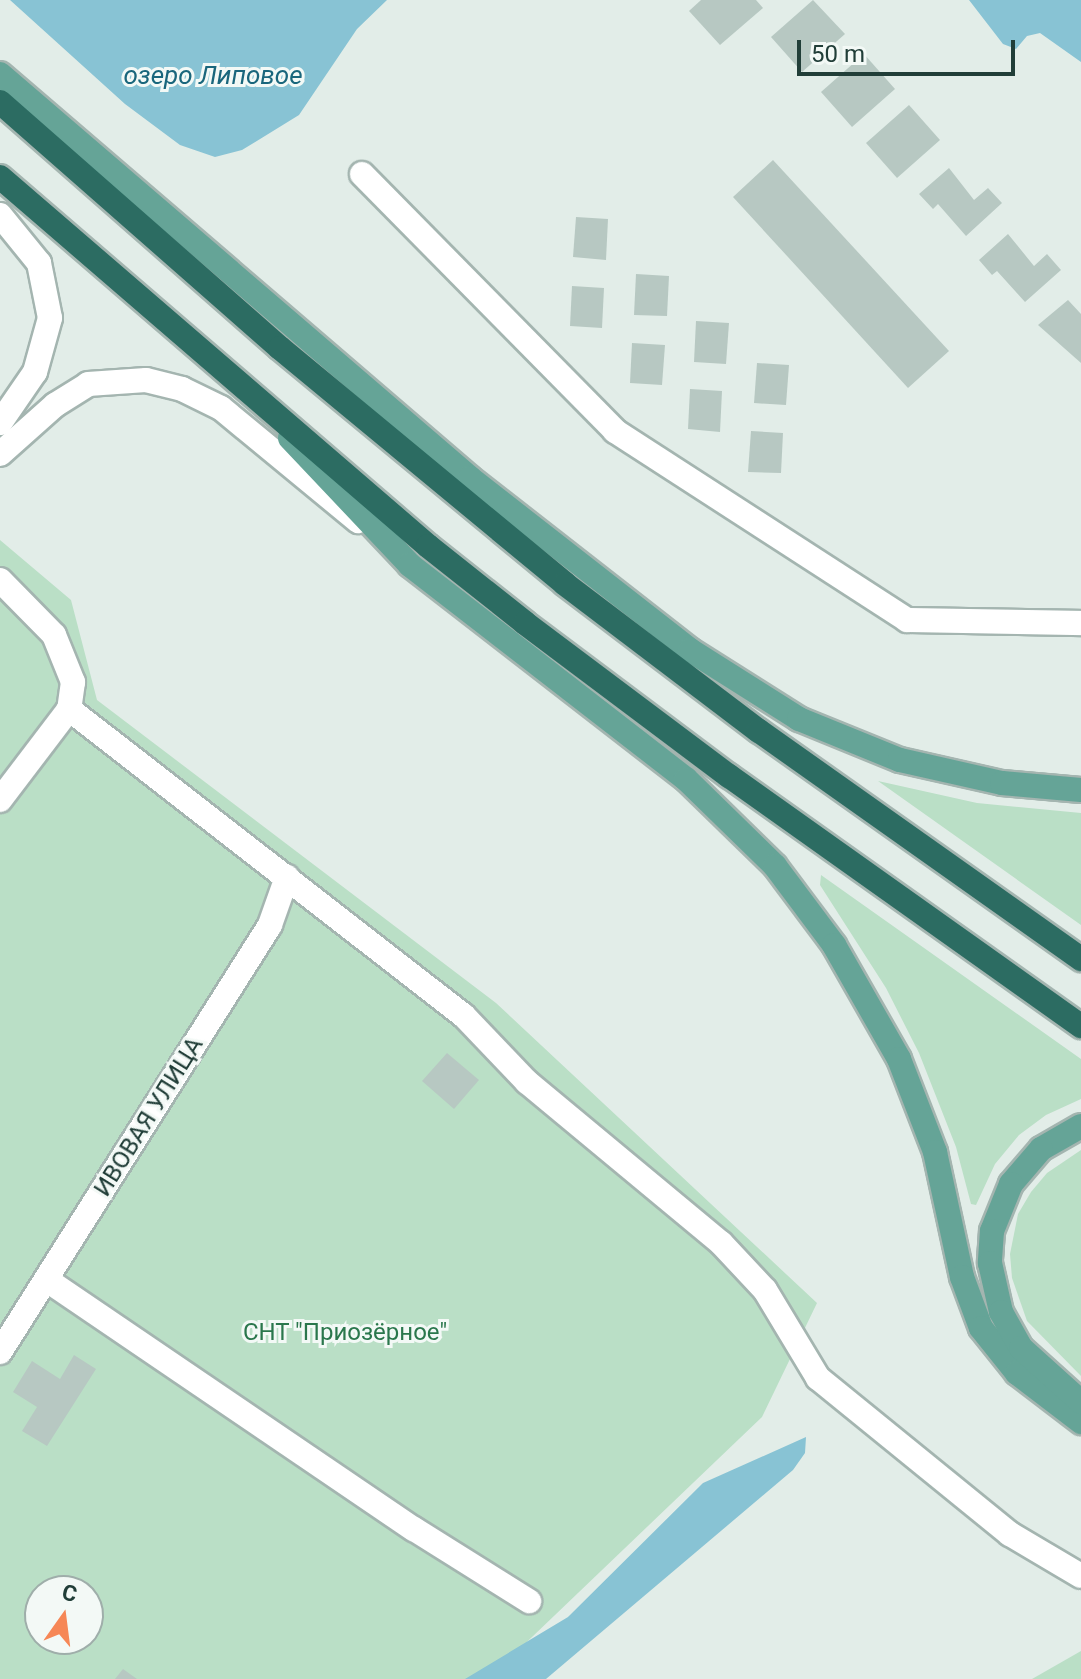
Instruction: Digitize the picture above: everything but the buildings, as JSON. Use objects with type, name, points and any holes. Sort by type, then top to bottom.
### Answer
[{"type":"highway","points":[[0,102],[280,348],[553,574],[759,731],[1081,959]]},
{"type":"highway","points":[[0,177],[244,390],[525,623],[729,776],[1081,1026]]},
{"type":"main road","points":[[0,74],[470,478],[690,650],[799,719],[900,760],[1002,783],[1081,790]]},
{"type":"main road","points":[[244,390],[410,565],[686,779],[751,839],[804,902],[873,1007],[924,1117],[962,1277],[981,1328],[1017,1373],[1081,1422]]},
{"type":"main road","points":[[1081,1126],[1041,1149],[1011,1184],[992,1231],[990,1263],[1001,1312],[1021,1348],[1081,1402]]},
{"type":"street","points":[[362,174],[615,431],[907,620],[1081,623]]},
{"type":"street","points":[[0,215],[39,263],[50,318],[35,372],[0,423]]},
{"type":"street","points":[[0,454],[55,405],[88,384],[123,378],[182,389],[221,408],[410,565],[525,623]]},
{"type":"street","points":[[0,580],[54,635],[73,682],[69,709],[0,800]]},
{"type":"street","points":[[69,709],[464,1016],[527,1082],[721,1243],[765,1290],[792,1342],[818,1378],[1010,1534],[1081,1576]]},
{"type":"street","name":"ИВОВАЯ УЛИЦА","points":[[0,1352],[270,925],[287,877]]},
{"type":"street","points":[[47,1280],[414,1529],[529,1601]]},
{"type":"green space","name":"СНТ \"Приозёрное\"","points":[[0,540],[71,600],[97,700],[496,1003],[817,1303],[762,1417],[488,1679],[0,1679]]},
{"type":"green space","points":[[878,781],[977,803],[1081,813],[1081,925]]},
{"type":"green space","points":[[821,875],[1081,1059],[1081,1099],[1046,1115],[1019,1135],[995,1164],[976,1205],[971,1204],[956,1147],[919,1053],[886,988],[820,885]]},
{"type":"green space","points":[[1081,1150],[1081,1376],[1027,1321],[1012,1278],[1010,1254],[1018,1214],[1031,1192],[1047,1173]]},
{"type":"green space","points":[[1081,1651],[1081,1679],[1032,1679]]},
{"type":"water","name":"озеро Липовое","points":[[10,0],[387,0],[357,29],[299,115],[242,150],[215,157],[180,145],[125,104]]},
{"type":"water","points":[[969,0],[1081,0],[1081,62],[1040,33],[1027,36],[1016,49],[1003,44]]},
{"type":"water","points":[[806,1437],[805,1453],[793,1470],[546,1679],[465,1679],[568,1617],[703,1483]]}]
